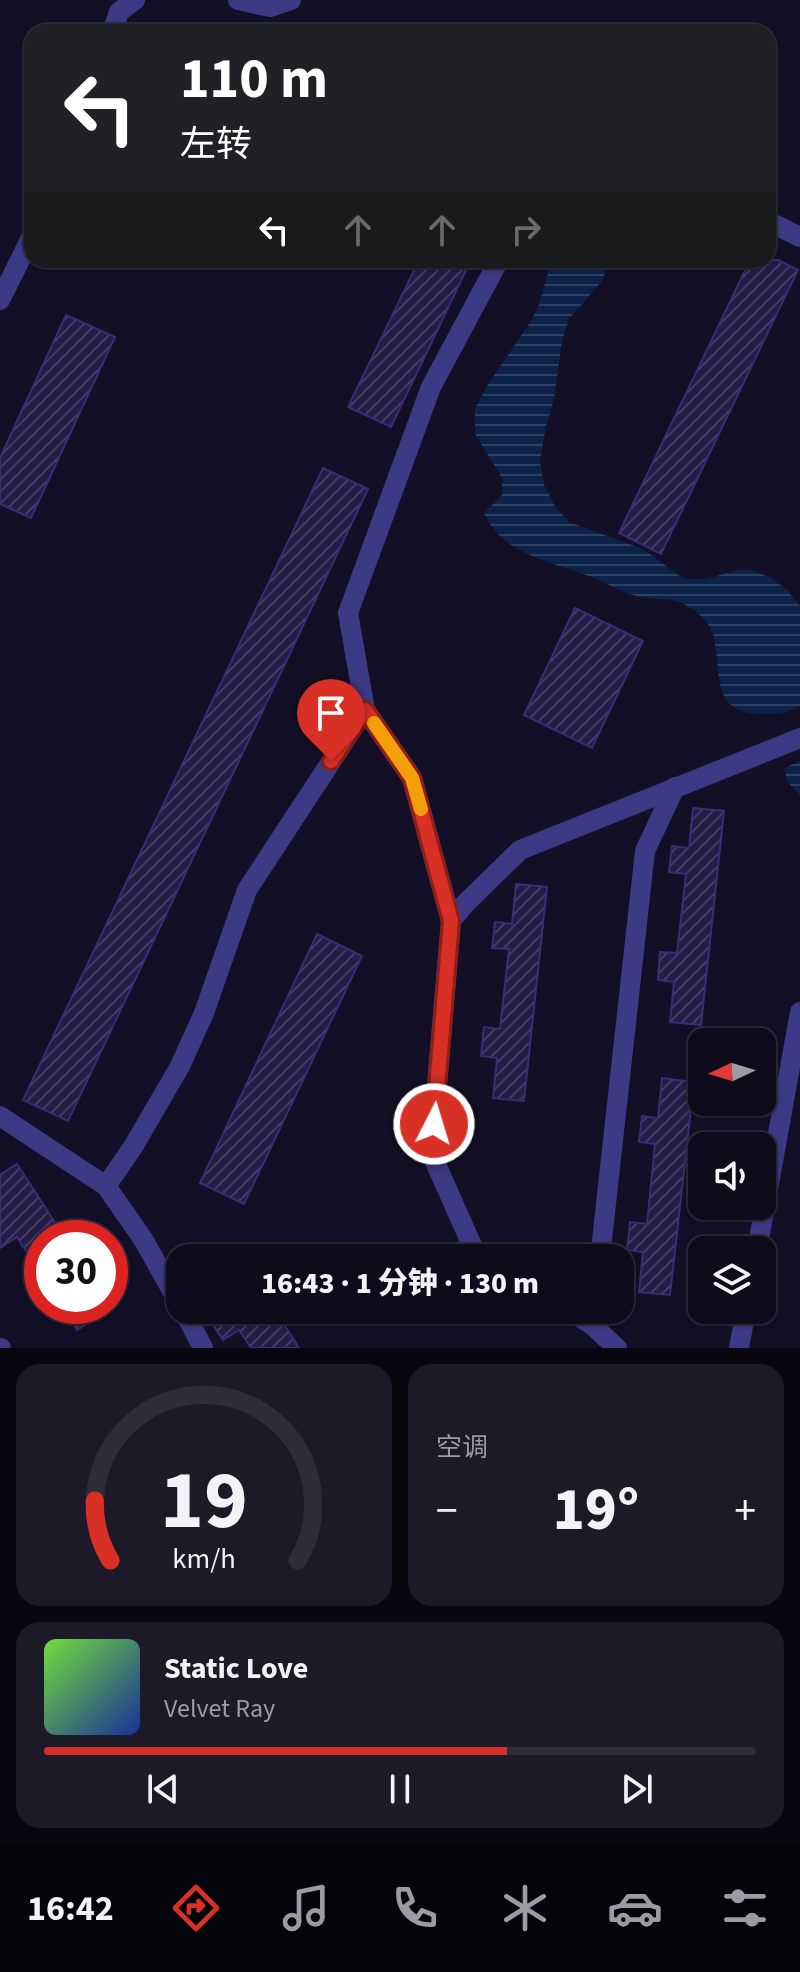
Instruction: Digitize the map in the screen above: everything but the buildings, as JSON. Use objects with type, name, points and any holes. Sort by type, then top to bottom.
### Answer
[{"type":"street","points":[[115,24],[119,12],[135,0]]},
{"type":"street","points":[[238,0],[270,7],[291,0]]},
{"type":"street","points":[[776,225],[800,237]]},
{"type":"street","points":[[0,300],[24,252]]},
{"type":"street","points":[[471,1244],[431,1153],[451,921],[412,778],[365,710],[348,613],[431,387],[495,268]]},
{"type":"street","points":[[106,1186],[133,1147],[180,1066],[204,1013],[247,890],[365,710]]},
{"type":"street","points":[[451,921],[520,850],[800,738]]},
{"type":"street","points":[[602,1244],[645,851],[675,787]]},
{"type":"street","points":[[760,1236],[800,1012]]},
{"type":"street","points":[[0,1116],[106,1186],[143,1239],[166,1281]]},
{"type":"street","points":[[190,1324],[203,1348]]},
{"type":"street","points":[[598,1324],[617,1348]]},
{"type":"street","points":[[739,1348],[743,1324]]},
{"type":"water","points":[[550,268],[606,268],[603,280],[569,319],[562,341],[554,399],[540,461],[544,485],[555,506],[569,522],[643,549],[684,579],[707,579],[740,569],[752,570],[771,578],[787,590],[800,606],[800,706],[783,713],[765,714],[734,707],[721,689],[711,630],[698,613],[679,602],[630,594],[530,555],[503,539],[492,527],[484,513],[502,495],[502,478],[475,434],[475,409],[538,307]]},
{"type":"water","points":[[800,761],[800,795],[787,781],[784,768]]},
{"type":"slow traffic","points":[[374,723],[412,778],[421,809]]},
{"type":"route","points":[[331,761],[365,710],[412,778],[451,921],[434,1124]]}]
